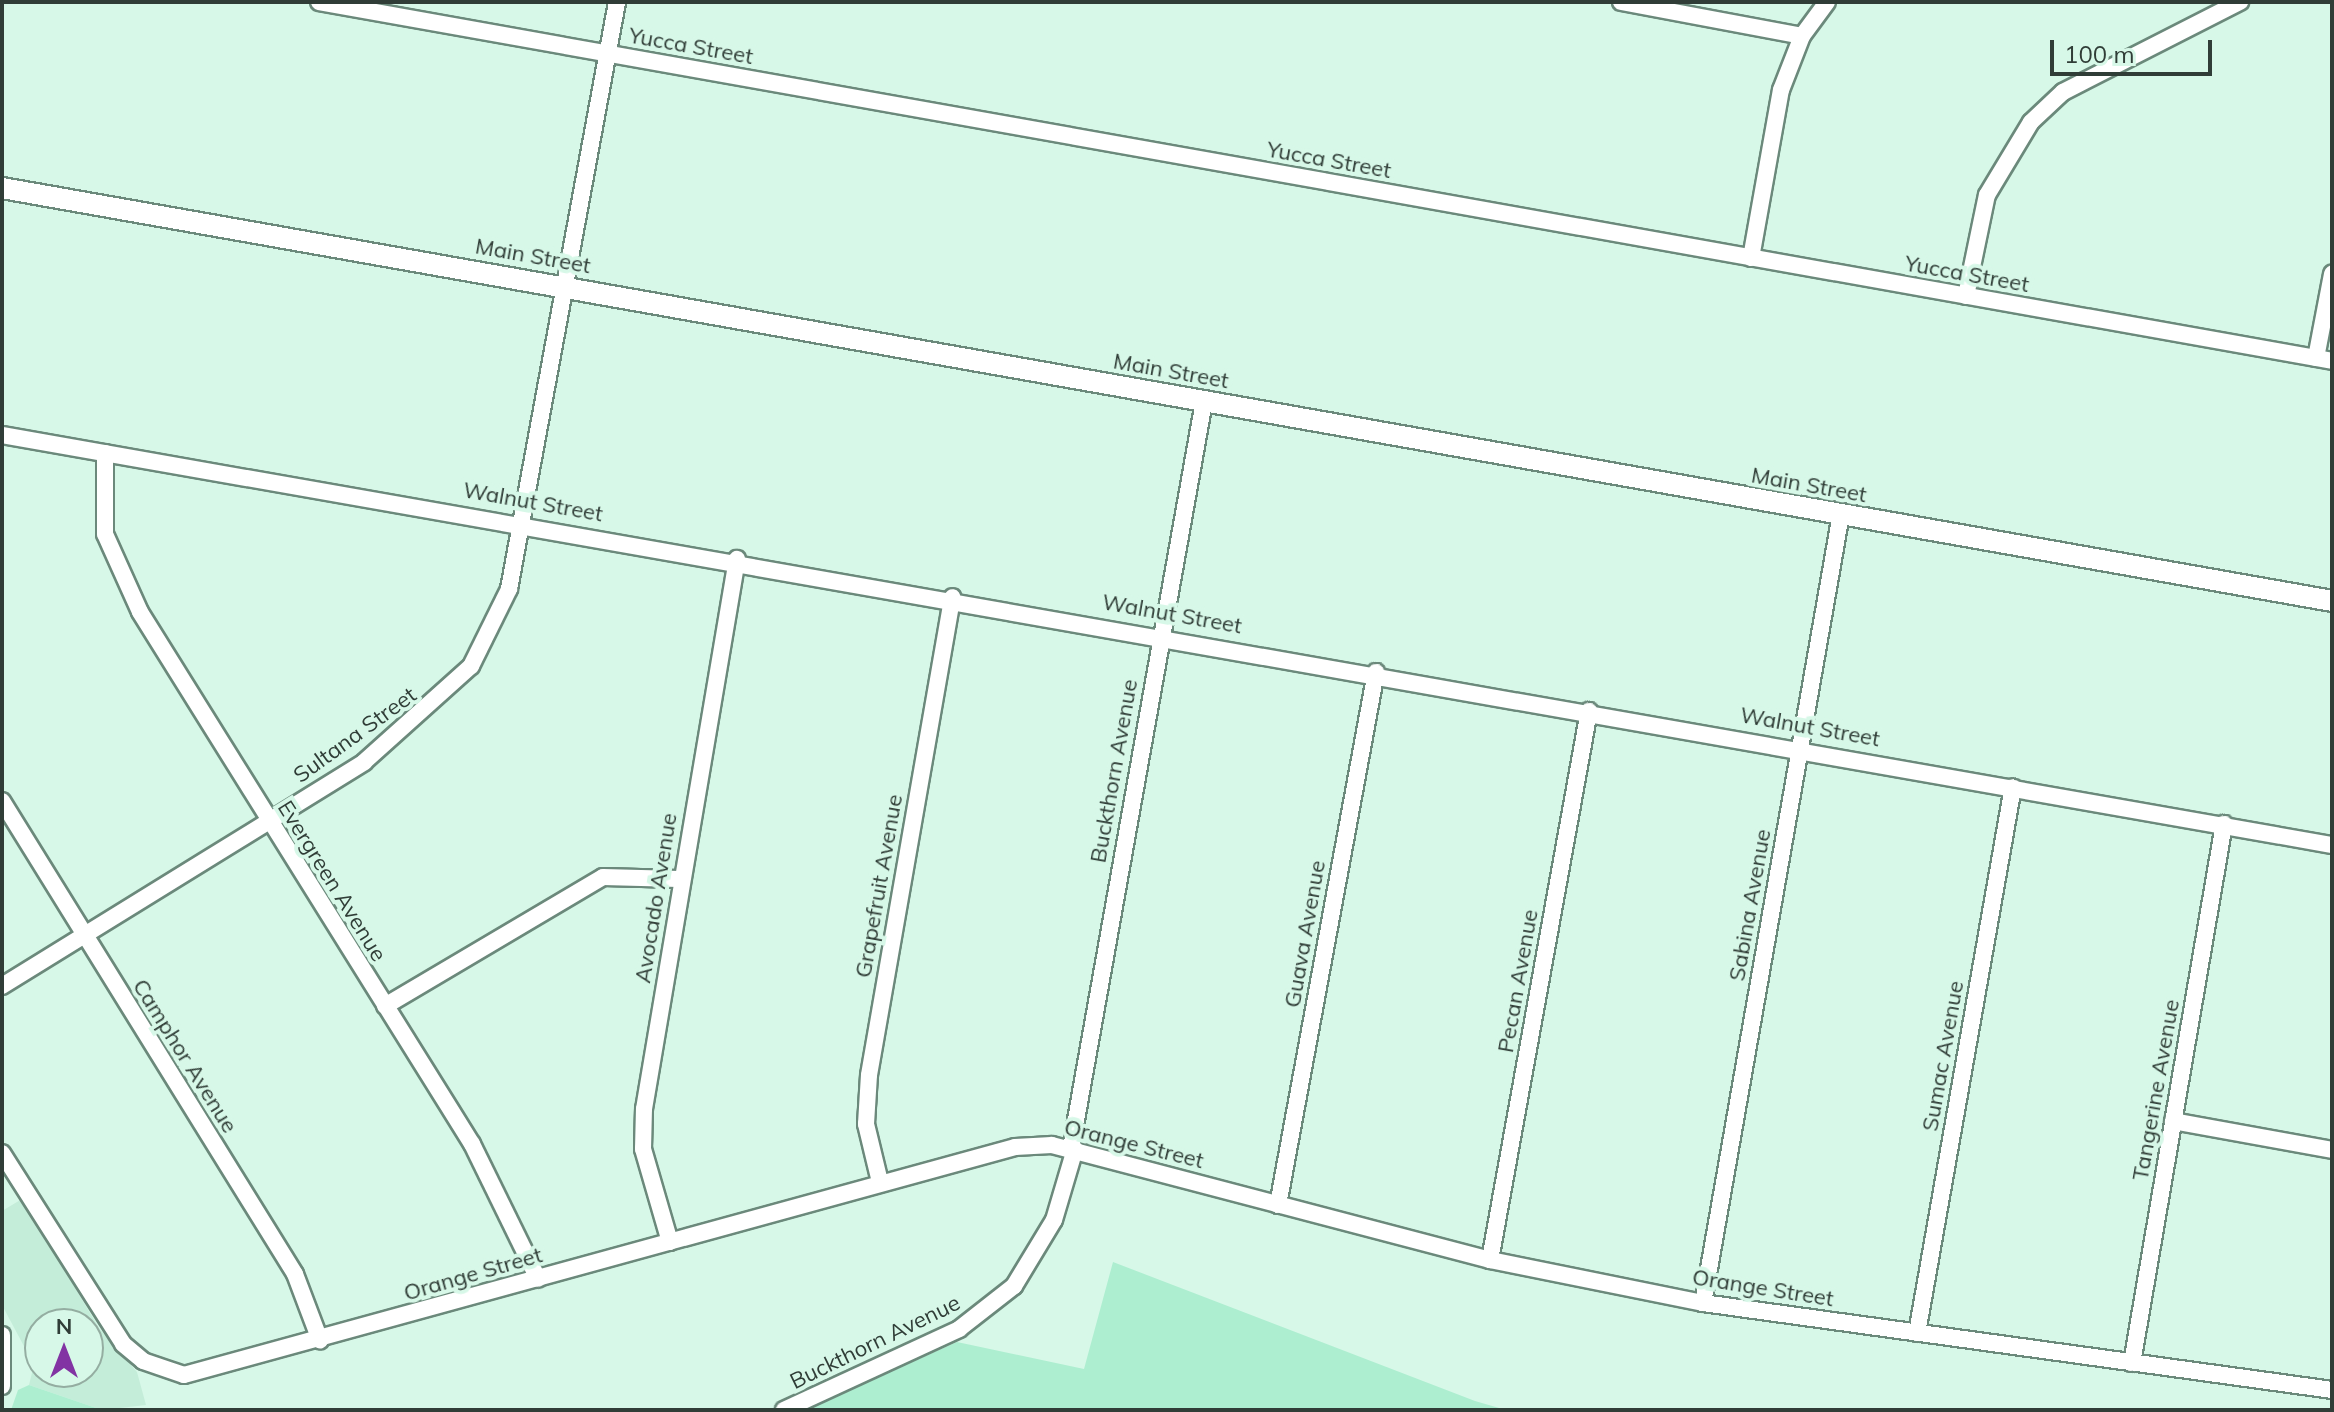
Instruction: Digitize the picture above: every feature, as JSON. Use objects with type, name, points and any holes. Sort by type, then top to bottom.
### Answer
[{"type":"main road","name":"Main Street","points":[[2,188],[2332,601]]},
{"type":"street","name":"Yucca Street","points":[[319,2],[2324,359]]},
{"type":"street","name":"Sultana Street","points":[[2,986],[364,762],[450,692],[500,614],[522,522],[617,2]]},
{"type":"street","points":[[1621,2],[1802,36]]},
{"type":"street","points":[[1751,258],[1781,90],[1802,36],[1827,2]]},
{"type":"street","points":[[1966,296],[1987,195],[2031,122],[2063,92],[2240,2]]},
{"type":"street","points":[[2324,359],[2332,274]]},
{"type":"street","name":"Buckthorn Avenue","points":[[784,1410],[959,1329],[1014,1286],[1054,1220],[1073,1148],[1204,401]]},
{"type":"street","name":"Walnut Street","points":[[2,435],[737,559],[2332,845]]},
{"type":"street","name":"Evergreen Avenue","points":[[105,453],[105,534],[140,612],[479,1157],[538,1279]]},
{"type":"street","name":"Sabina Avenue","points":[[1703,1303],[1841,514]]},
{"type":"street","name":"Avocado Avenue","points":[[670,1242],[643,1149],[644,1122],[679,879],[737,559]]},
{"type":"street","name":"Grapefruit Avenue","points":[[880,1182],[866,1124],[869,1075],[952,597]]},
{"type":"street","name":"Guava Avenue","points":[[1278,1205],[1376,672]]},
{"type":"street","name":"Pecan Avenue","points":[[1490,1260],[1589,711]]},
{"type":"street","name":"Sumac Avenue","points":[[1917,1333],[2013,787]]},
{"type":"street","name":"Camphor Avenue","points":[[2,801],[295,1274],[320,1340]]},
{"type":"street","name":"Tangerine Avenue","points":[[2132,1363],[2224,824]]},
{"type":"street","points":[[385,1006],[603,877],[679,879]]},
{"type":"street","points":[[2173,1121],[2332,1150]]},
{"type":"street","name":"Orange Street","points":[[2,1153],[95,1303],[143,1361],[203,1375],[880,1182],[1015,1147],[1073,1148],[1490,1260],[1703,1303],[2332,1390]]},
{"type":"street","points":[[2,1335],[2,1386]]},
{"type":"shaded area","points":[[22,1199],[87,1308],[24,1308],[24,1346],[2,1305],[2,1211]]},
{"type":"shaded area","points":[[1113,1262],[1475,1401],[1506,1410],[803,1410],[957,1342],[1084,1369]]},
{"type":"shaded area","points":[[104,1334],[137,1372],[146,1405],[102,1410],[38,1388],[104,1388]]},
{"type":"shaded area","points":[[38,1388],[102,1410],[11,1410],[18,1390]]}]
